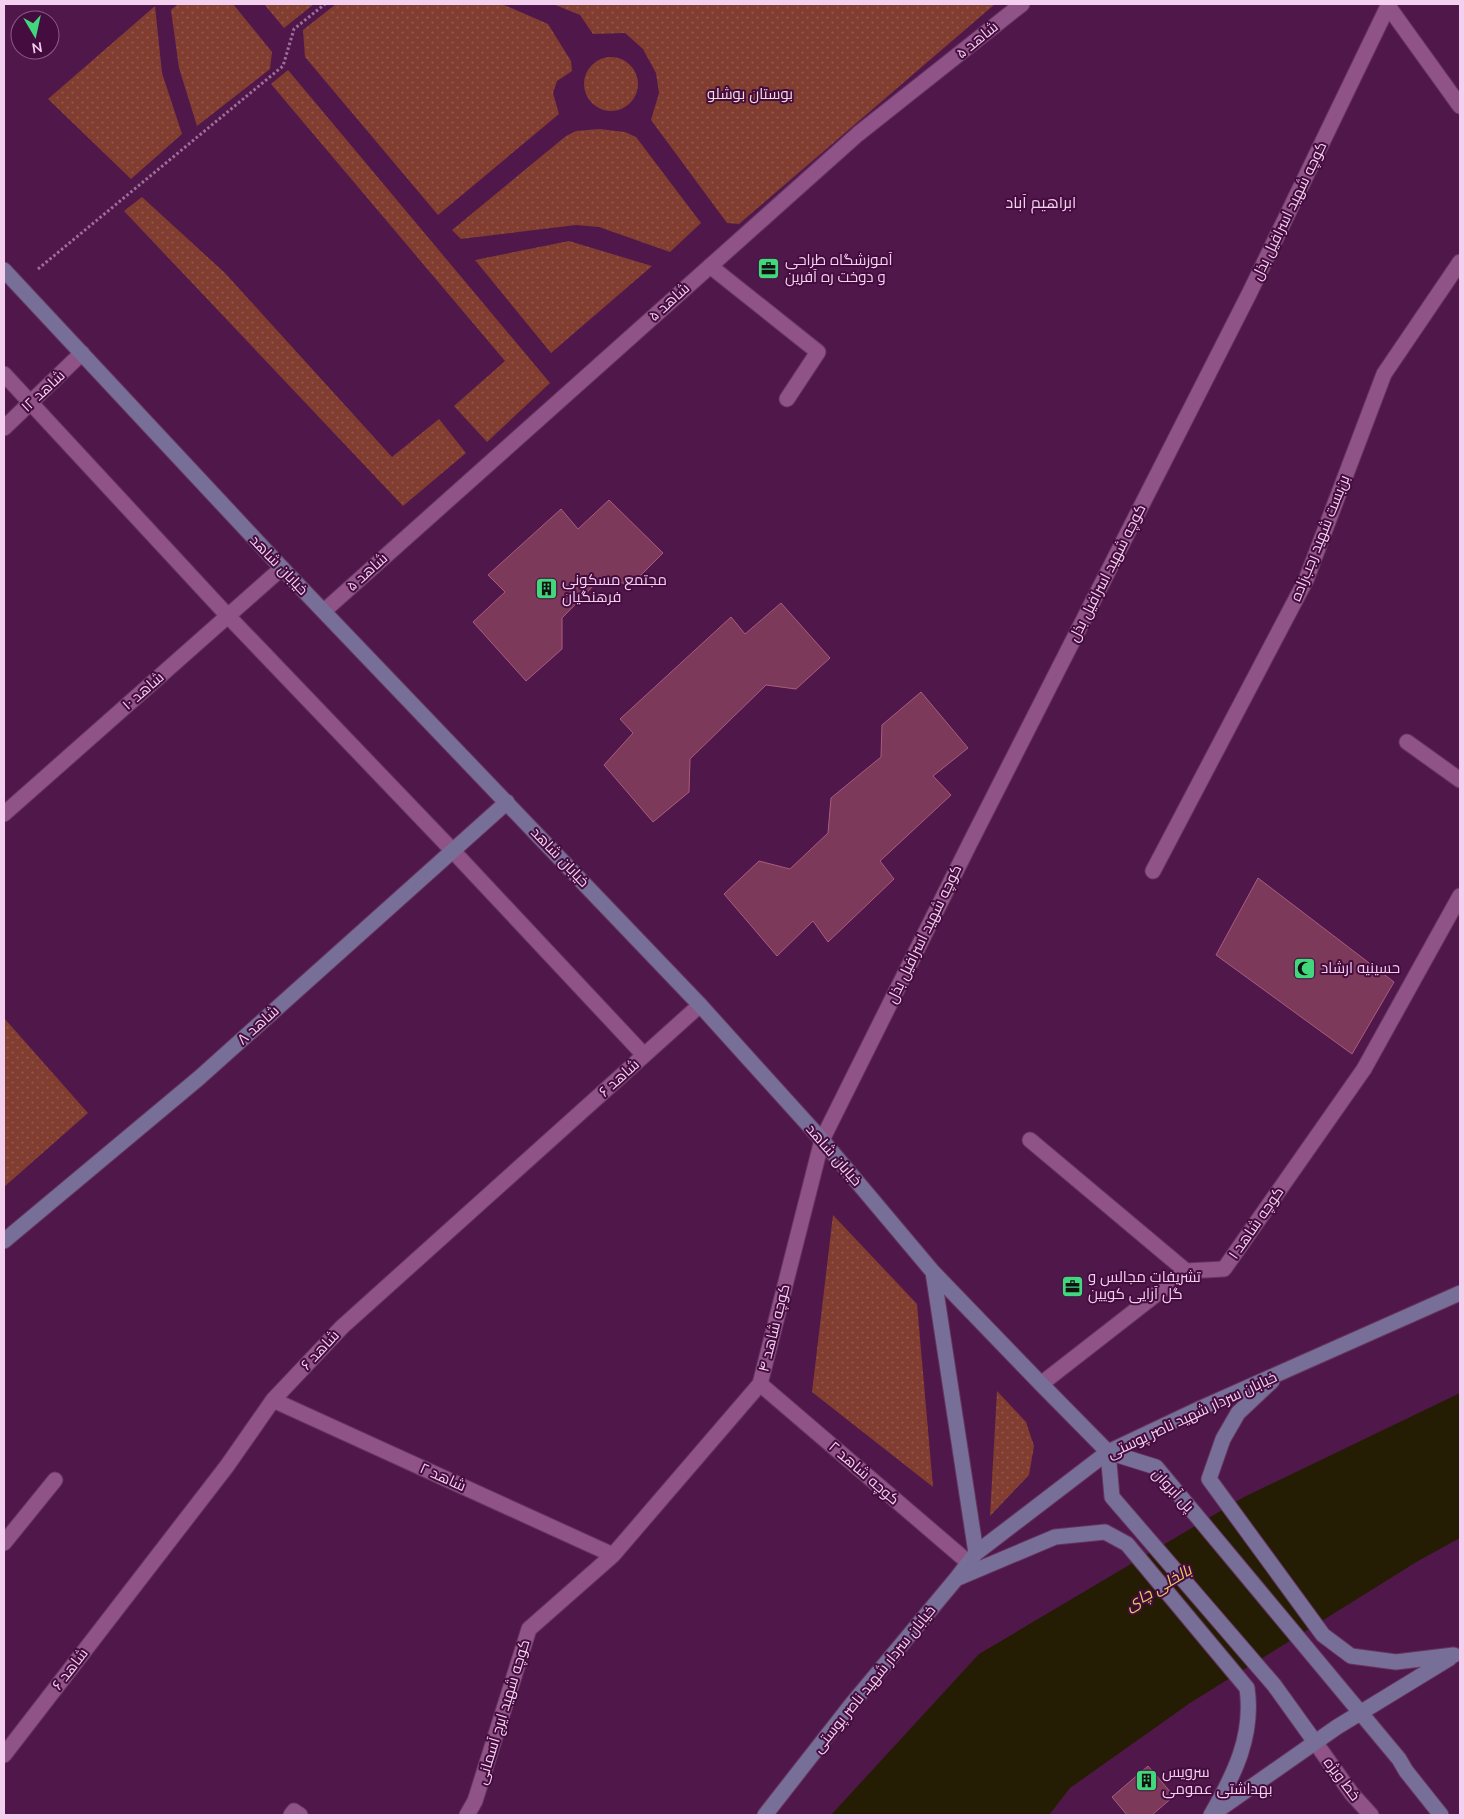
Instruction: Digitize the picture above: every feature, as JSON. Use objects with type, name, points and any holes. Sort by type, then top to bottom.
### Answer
[{"type":"main road","name":"خیابان شاهد","points":[[4,270],[282,568],[700,1005],[822,1140],[933,1272],[1108,1452]]},
{"type":"main road","name":"شاهد ۸","points":[[4,1240],[198,1078],[507,802]]},
{"type":"main road","points":[[933,1272],[972,1558]]},
{"type":"main road","name":"خیابان سردار شهید ناصر پوستی","points":[[765,1815],[851,1704],[972,1558],[1108,1452],[1201,1408],[1460,1293]]},
{"type":"main road","points":[[1280,1374],[1238,1413],[1223,1439],[1209,1479],[1324,1635],[1351,1656],[1396,1662],[1457,1653]]},
{"type":"main road","points":[[1108,1452],[1112,1497],[1266,1677],[1314,1742]]},
{"type":"main road","name":"پل آبروان","points":[[1108,1452],[1156,1467],[1361,1712],[1441,1815]]},
{"type":"main road","points":[[956,1579],[1055,1537],[1105,1532],[1127,1544],[1247,1688],[1249,1703],[1244,1746],[1226,1790],[1211,1815]]},
{"type":"main road","points":[[1211,1815],[1314,1742],[1457,1653]]},
{"type":"street","name":"شاهد ۵","points":[[324,611],[858,134],[1022,4]]},
{"type":"street","points":[[1387,4],[1460,106]]},
{"type":"street","name":"کوچه شهید اسرافیل بذل","points":[[822,1140],[1248,294],[1387,4]]},
{"type":"street","name":"بن‌بست شهید رجب‌زاده","points":[[1153,871],[1306,580],[1384,374],[1460,262]]},
{"type":"street","points":[[710,266],[818,352],[787,399]]},
{"type":"street","name":"شاهد ۱۲","points":[[4,428],[82,354]]},
{"type":"street","points":[[4,374],[228,616],[453,850],[644,1055]]},
{"type":"street","name":"شاهد ۱۰","points":[[4,814],[282,568]]},
{"type":"street","points":[[1407,742],[1460,780]]},
{"type":"street","name":"کوچه شاهد ۱","points":[[1186,1271],[1224,1269],[1364,1069],[1460,896]]},
{"type":"street","name":"شاهد ۶","points":[[5,1751],[227,1466],[273,1400],[342,1327],[700,1005]]},
{"type":"street","name":"کوچه شاهد ۴","points":[[613,1555],[760,1384],[822,1140]]},
{"type":"street","points":[[1030,1140],[1186,1271],[1041,1384]]},
{"type":"street","name":"کوچه شاهد ۲","points":[[760,1384],[972,1558]]},
{"type":"street","name":"شاهد ۲","points":[[273,1400],[613,1555]]},
{"type":"street","points":[[4,1542],[55,1480]]},
{"type":"street","name":"کوچه شهید ایرج آسمانی","points":[[466,1815],[475,1801],[529,1629],[613,1555]]},
{"type":"street","name":"خط ویژه","points":[[1314,1742],[1370,1815]]},
{"type":"street","points":[[291,1815],[294,1811],[300,1815]]},
{"type":"path","points":[[19,285],[284,66],[294,29],[325,4]]},
{"type":"green space","points":[[178,4],[233,4],[272,52],[270,69],[197,126],[179,68],[171,10]]},
{"type":"green space","points":[[264,4],[314,4],[284,28]]},
{"type":"green space","points":[[336,4],[502,4],[548,24],[571,61],[572,71],[557,81],[553,93],[559,114],[438,215],[305,57],[303,30]]},
{"type":"green space","name":"بوستان بوشلو","points":[[553,4],[995,4],[739,224],[727,223],[651,120],[659,93],[656,73],[643,49],[625,33],[593,34],[580,15]]},
{"type":"green space","points":[[155,6],[162,73],[182,134],[131,179],[48,99]]},
{"type":"green space","points":[[606,57],[616,57],[626,61],[634,69],[638,84],[634,99],[626,107],[616,111],[606,111],[596,107],[588,99],[584,89],[584,79],[588,69],[596,61]]},
{"type":"green space","points":[[288,70],[550,383],[487,442],[454,406],[505,361],[271,84]]},
{"type":"green space","points":[[599,129],[625,132],[636,137],[701,223],[670,252],[599,227],[576,225],[461,239],[452,230],[566,136],[576,131]]},
{"type":"green space","points":[[142,197],[225,273],[392,457],[439,419],[466,453],[403,506],[124,211]]},
{"type":"green space","points":[[569,241],[652,266],[551,353],[475,260]]},
{"type":"green space","points":[[4,1018],[88,1113],[4,1187]]},
{"type":"green space","points":[[833,1215],[917,1304],[933,1487],[812,1392]]},
{"type":"green space","points":[[997,1391],[1026,1422],[1034,1446],[1029,1475],[990,1516]]},
{"type":"water","name":"بالخلی چای","points":[[1460,1393],[1460,1538],[1418,1561],[1190,1703],[1070,1788],[1049,1815],[831,1815],[979,1654],[1244,1497]]},
{"type":"building","name":"مجتمع مسکونی فرهنگیان","points":[[609,500],[663,553],[631,585],[601,578],[562,618],[562,649],[526,681],[473,622],[505,592],[488,575],[561,509],[578,529]]},
{"type":"building","points":[[781,603],[830,658],[796,689],[766,685],[690,759],[689,792],[653,822],[604,765],[633,733],[620,719],[731,617],[745,634]]},
{"type":"building","points":[[921,692],[968,748],[933,776],[951,795],[880,861],[894,879],[828,942],[813,921],[777,956],[724,894],[759,861],[790,869],[828,833],[831,798],[881,757],[882,725]]},
{"type":"building","name":"حسینیه ارشاد","points":[[1258,878],[1394,982],[1352,1054],[1216,955]]},
{"type":"building","name":"سرویس بهداشتی عمومی","points":[[1148,1766],[1174,1796],[1152,1815],[1127,1815],[1112,1797]]},
{"type":"place","name":"آموزشگاه طراحی و دوخت ره آفرین","points":[[769,269]]},
{"type":"place","name":"مجتمع مسکونی فرهنگیان","points":[[546,589]]},
{"type":"place","name":"حسینیه ارشاد","points":[[1305,968]]},
{"type":"place","name":"تشریفات مجالس و گل آرایی کویین","points":[[1072,1286]]},
{"type":"place","name":"سرویس بهداشتی عمومی","points":[[1146,1781]]},
{"type":"district","name":"ابراهیم آباد","points":[[1041,202]]}]
